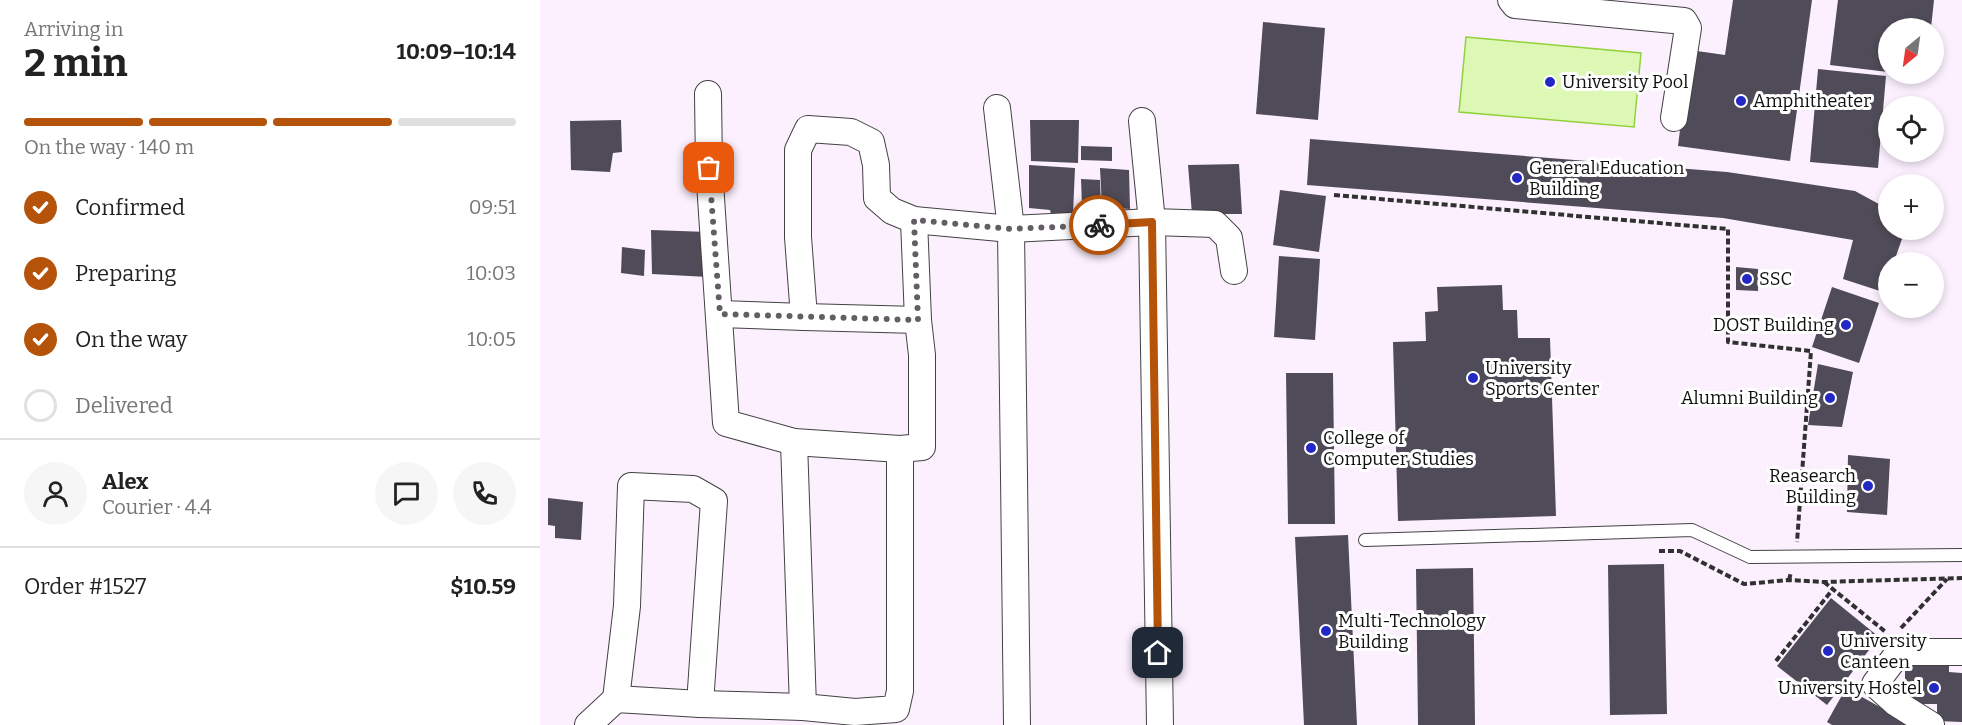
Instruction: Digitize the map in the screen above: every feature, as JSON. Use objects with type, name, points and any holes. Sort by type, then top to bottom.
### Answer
[{"type":"street","points":[[1511,0],[1515,5],[1684,21],[1688,27],[1674,118]]},
{"type":"street","points":[[708,94],[709,168],[726,423],[794,442],[900,449],[922,447],[922,355],[918,320],[914,220]]},
{"type":"street","points":[[997,108],[1011,229],[1017,725]]},
{"type":"street","points":[[1142,121],[1152,222],[1160,725]]},
{"type":"street","points":[[804,317],[798,237],[798,150],[808,129],[851,132],[871,142],[876,165],[878,198],[892,211],[914,220],[1011,229],[1152,222],[1215,224],[1230,238],[1234,271]]},
{"type":"street","points":[[720,314],[918,320]]},
{"type":"street","points":[[794,442],[803,707]]},
{"type":"street","points":[[616,699],[803,707],[855,712],[896,709],[900,691],[900,449]]},
{"type":"street","points":[[588,725],[616,699],[627,606],[631,486],[693,489],[714,501],[699,704]]},
{"type":"street","points":[[1931,725],[1896,703],[1875,684],[1899,652],[1962,652]]},
{"type":"lane","points":[[1365,540],[1692,530],[1750,557],[1962,555]]},
{"type":"path","points":[[1334,195],[1728,229],[1728,342],[1811,351],[1796,557],[1789,580]]},
{"type":"path","points":[[1658,551],[1680,551],[1744,584],[1789,580],[1824,582],[1962,578]]},
{"type":"path","points":[[1824,582],[1892,637]]},
{"type":"path","points":[[1776,661],[1833,589]]},
{"type":"shaded area","name":"University Pool","points":[[1466,37],[1641,53],[1634,127],[1459,112]]},
{"type":"building","name":"Amphitheater","points":[[1733,0],[1812,0],[1790,161],[1678,146],[1690,50],[1725,55]]},
{"type":"building","points":[[1838,0],[1934,0],[1932,18],[1878,18],[1878,71],[1830,65]]},
{"type":"building","points":[[1263,22],[1325,28],[1318,120],[1256,114]]},
{"type":"building","points":[[1818,69],[1878,75],[1878,84],[1885,84],[1884,96],[1878,96],[1878,168],[1810,162]]},
{"type":"building","points":[[621,120],[622,152],[613,153],[610,172],[571,170],[570,121]]},
{"type":"building","points":[[1030,120],[1079,120],[1078,163],[1031,161]]},
{"type":"building","name":"General Education Building","points":[[1310,139],[1727,172],[1855,191],[1878,204],[1878,240],[1902,240],[1897,252],[1878,252],[1878,290],[1843,279],[1853,240],[1723,218],[1307,185]]},
{"type":"building","points":[[1081,146],[1112,147],[1112,161],[1081,160]]},
{"type":"building","points":[[1239,164],[1242,214],[1192,214],[1188,165]]},
{"type":"building","points":[[1029,165],[1075,168],[1073,214],[1051,214],[1050,210],[1029,208]]},
{"type":"building","points":[[1100,168],[1129,170],[1130,209],[1102,207]]},
{"type":"building","points":[[1081,179],[1100,180],[1101,207],[1082,206]]},
{"type":"building","points":[[1280,190],[1326,196],[1319,252],[1273,245]]},
{"type":"building","points":[[651,230],[708,232],[708,277],[652,274]]},
{"type":"building","points":[[622,247],[645,250],[644,276],[621,273]]},
{"type":"building","points":[[1279,256],[1320,259],[1315,340],[1274,337]]},
{"type":"building","name":"SSC","points":[[1736,267],[1758,269],[1758,291],[1736,290]]},
{"type":"building","name":"University Sports Center","points":[[1502,285],[1503,310],[1517,310],[1518,338],[1550,338],[1556,516],[1398,521],[1393,342],[1426,341],[1425,312],[1438,311],[1437,287]]},
{"type":"building","name":"DOST Building","points":[[1832,287],[1878,303],[1859,363],[1812,347]]},
{"type":"building","name":"Alumni Building","points":[[1818,364],[1853,372],[1842,427],[1808,425]]},
{"type":"building","name":"College of Computer Studies","points":[[1286,373],[1333,373],[1335,524],[1288,524]]},
{"type":"building","name":"Reasearch Building","points":[[1848,455],[1890,459],[1887,515],[1847,512]]},
{"type":"building","points":[[548,498],[583,502],[581,540],[555,538],[555,526],[548,525]]},
{"type":"building","name":"Multi-Technology Building","points":[[1348,535],[1357,725],[1304,725],[1295,537]]},
{"type":"building","points":[[1664,564],[1667,714],[1610,715],[1608,565]]},
{"type":"building","points":[[1473,568],[1475,725],[1418,725],[1416,569]]},
{"type":"building","name":"University Canteen","points":[[1831,598],[1879,637],[1827,705],[1777,666]]},
{"type":"building","name":"University Hostel","points":[[1905,663],[1949,663],[1949,672],[1962,673],[1962,722],[1937,721],[1937,704],[1905,704]]},
{"type":"building","points":[[1846,688],[1912,725],[1832,725],[1827,722]]},
{"type":"way so far","points":[[709,168],[720,314],[918,320],[914,220],[1011,229],[1099,225]]},
{"type":"place","name":"University Pool","points":[[1550,82]]},
{"type":"place","name":"Amphitheater","points":[[1741,101]]},
{"type":"place","name":"General Education Building","points":[[1517,178]]},
{"type":"place","name":"SSC","points":[[1747,279]]},
{"type":"place","name":"DOST Building","points":[[1846,325]]},
{"type":"place","name":"University Sports Center","points":[[1473,378]]},
{"type":"place","name":"Alumni Building","points":[[1830,398]]},
{"type":"place","name":"College of Computer Studies","points":[[1311,448]]},
{"type":"place","name":"Reasearch Building","points":[[1868,486]]},
{"type":"place","name":"Multi-Technology Building","points":[[1326,631]]},
{"type":"place","name":"University Canteen","points":[[1828,651]]},
{"type":"place","name":"University Hostel","points":[[1934,688]]},
{"type":"route","points":[[1099,225],[1152,222],[1158,653]]}]
